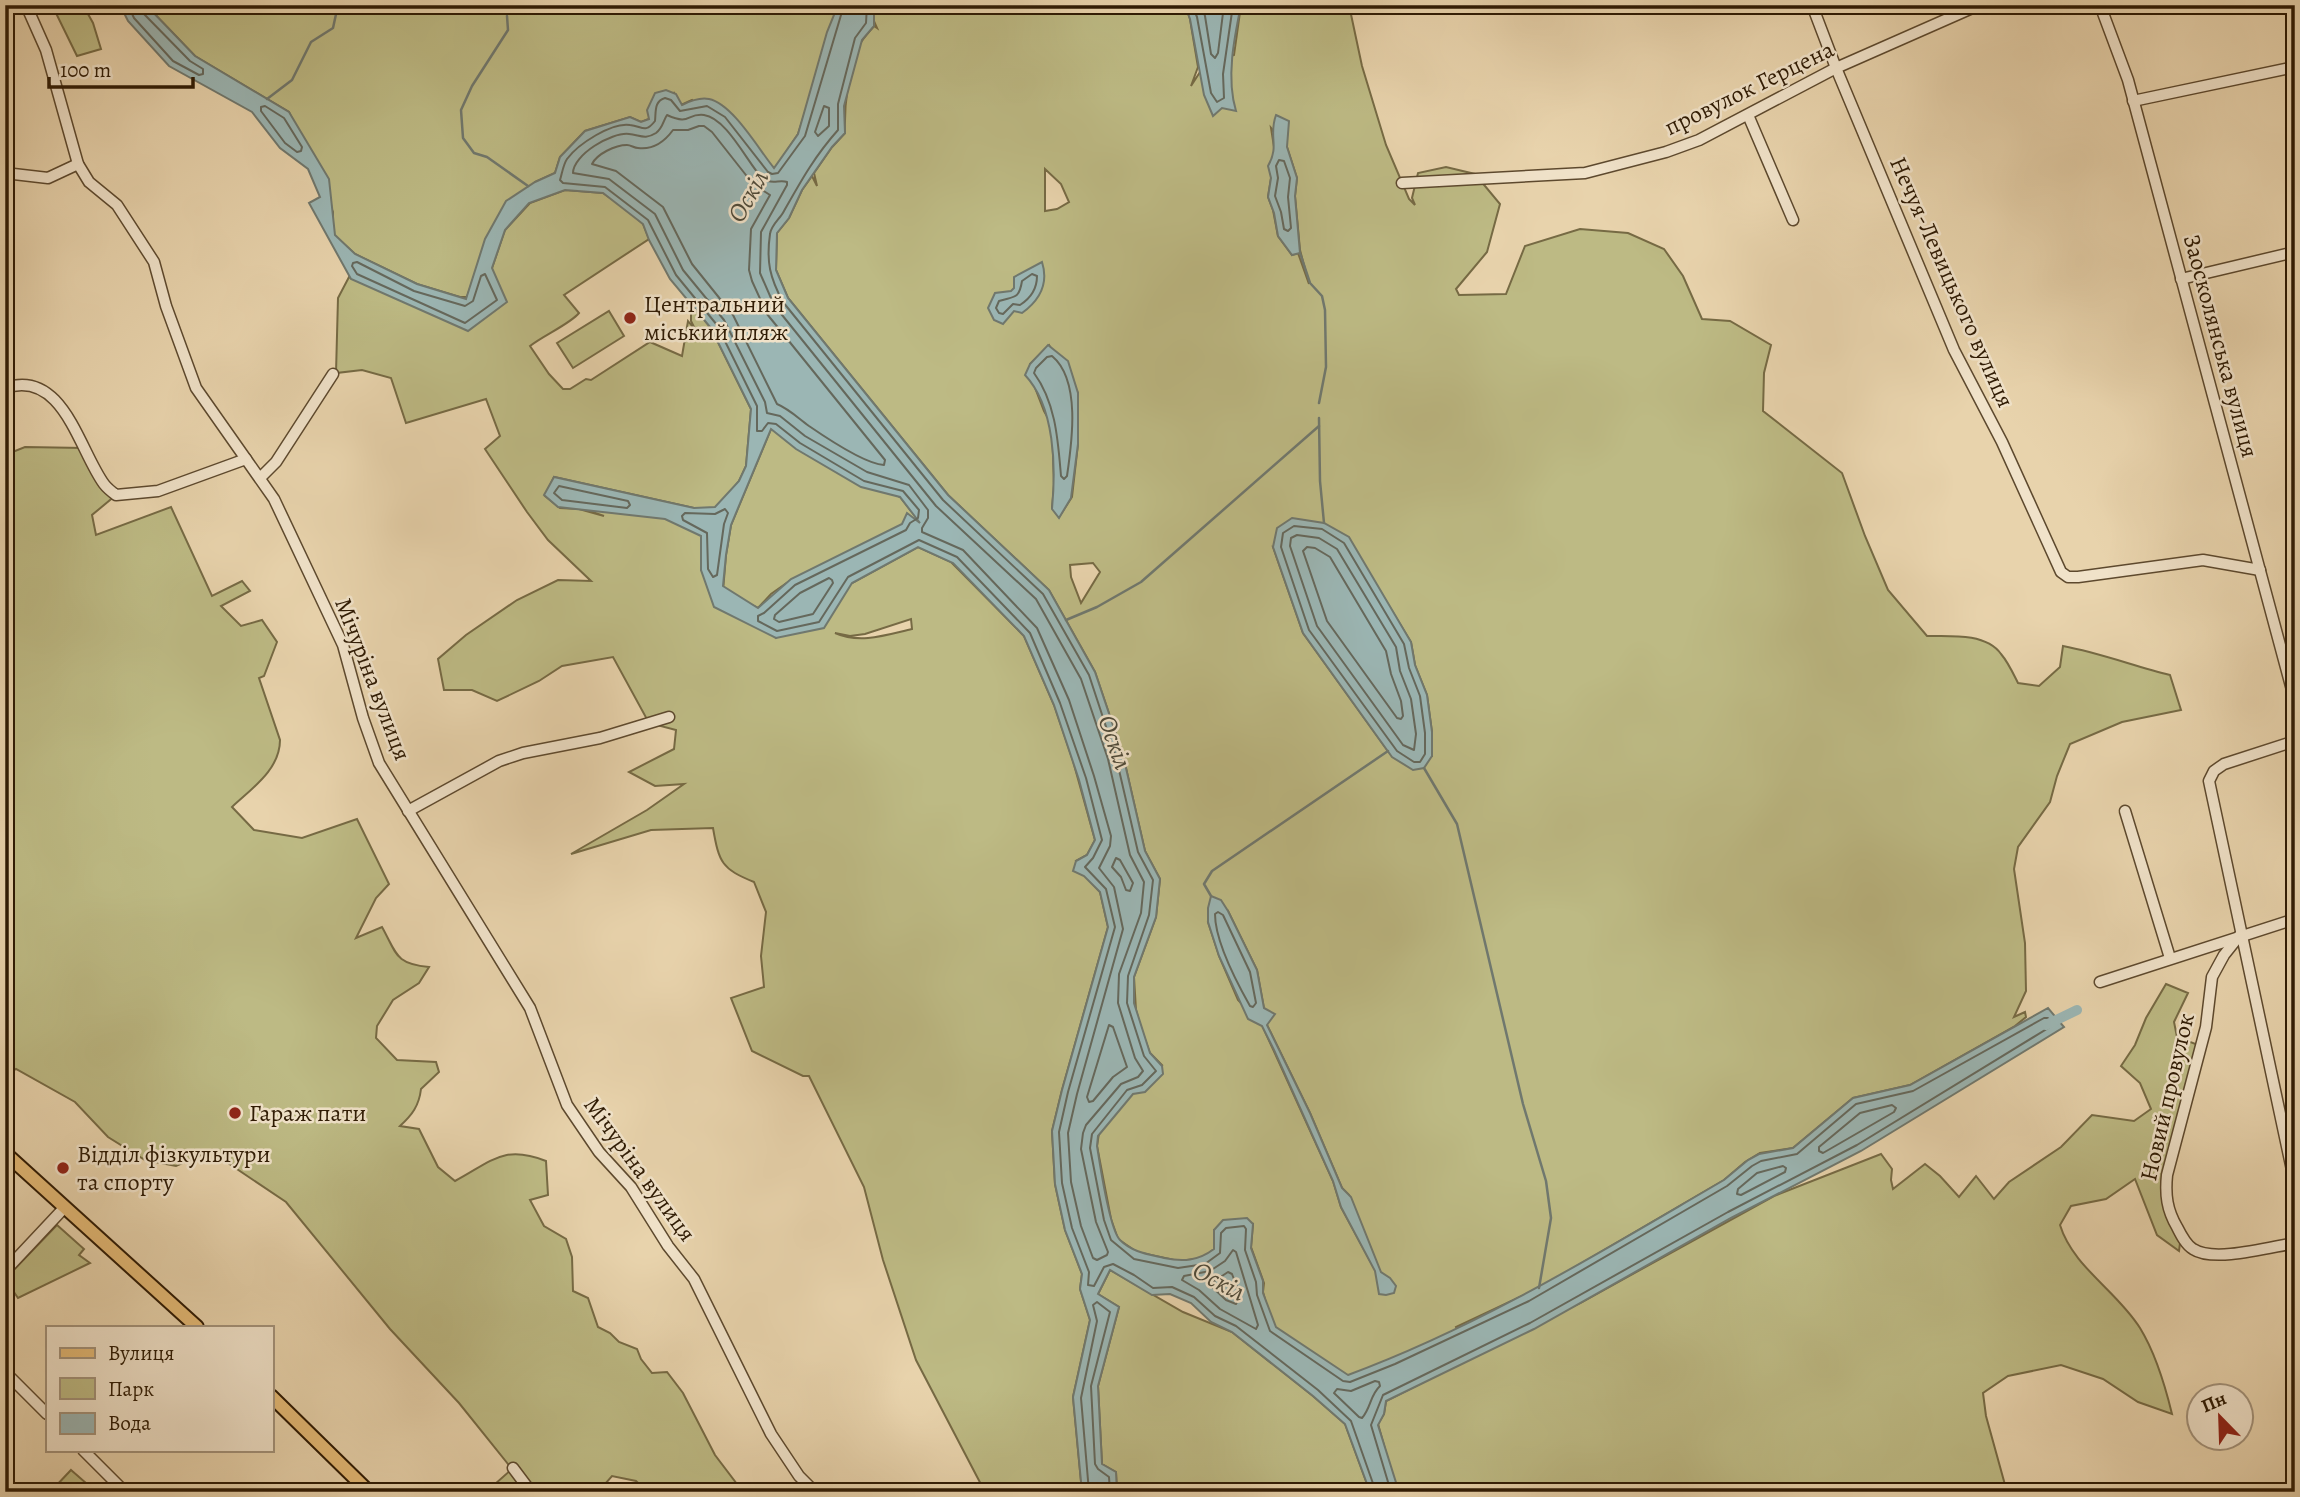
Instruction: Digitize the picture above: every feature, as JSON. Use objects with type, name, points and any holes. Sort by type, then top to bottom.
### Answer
[{"type":"main road","points":[[5,1153],[196,1326]]},
{"type":"main road","points":[[273,1398],[369,1492]]},
{"type":"street","name":"Мічуріна вулиця","points":[[26,5],[46,50],[78,164],[89,182],[117,205],[154,262],[166,306],[197,388],[274,499],[343,645],[363,718],[379,763],[530,1008],[567,1105],[599,1152],[631,1187],[667,1246],[694,1279],[771,1434],[799,1476],[815,1492]]},
{"type":"street","name":"Нечуя-Левицького вулиця","points":[[1812,5],[1954,350],[2002,442],[2061,572],[2068,578],[2203,560],[2260,570]]},
{"type":"street","name":"провулок Герцена","points":[[1402,183],[1585,173],[1666,152],[1699,140],[1836,68],[1979,5]]},
{"type":"street","name":"Заосколянська вулиця","points":[[2100,5],[2128,80],[2295,701]]},
{"type":"street","points":[[2133,101],[2295,67]]},
{"type":"street","points":[[1748,115],[1793,220]]},
{"type":"street","points":[[5,173],[48,178],[78,164]]},
{"type":"street","points":[[2181,279],[2295,252]]},
{"type":"street","points":[[260,478],[276,462],[333,374]]},
{"type":"street","points":[[5,388],[14,385],[39,388],[61,405],[104,484],[116,495],[158,491],[246,459]]},
{"type":"street","points":[[408,811],[499,761],[523,753],[600,738],[669,717]]},
{"type":"street","points":[[2295,741],[2224,764],[2214,771],[2209,781],[2295,1184]]},
{"type":"street","points":[[2125,811],[2170,958]]},
{"type":"street","points":[[2100,982],[2295,919]]},
{"type":"street","name":"Новий провулок","points":[[2240,935],[2224,955],[2212,977],[2206,1027],[2167,1175],[2165,1193],[2170,1215],[2191,1249],[2205,1254],[2227,1254],[2295,1243]]},
{"type":"street","points":[[5,1271],[65,1207]]},
{"type":"street","points":[[5,1373],[46,1413]]},
{"type":"street","points":[[85,1452],[125,1492]]},
{"type":"street","points":[[513,1468],[531,1492]]},
{"type":"green space","points":[[52,5],[83,5],[93,23],[101,49],[77,56]]},
{"type":"green space","points":[[146,5],[705,5],[719,8],[728,5],[839,5],[798,134],[774,170],[692,100],[681,105],[674,93],[649,119],[641,122],[630,117],[585,131],[560,157],[555,173],[535,182],[486,241],[467,297],[460,297],[417,284],[355,254],[333,234],[333,212],[289,112],[195,56]]},
{"type":"green space","points":[[874,5],[1185,5],[1198,67],[1191,86],[1200,72],[1200,66],[1234,55],[1241,5],[1349,5],[1362,66],[1386,145],[1409,199],[1415,205],[1412,198],[1418,173],[1446,167],[1475,174],[1500,204],[1487,252],[1456,289],[1459,295],[1506,294],[1525,246],[1580,229],[1628,233],[1664,249],[1683,276],[1702,319],[1730,321],[1771,345],[1764,373],[1763,411],[1842,473],[1888,590],[1927,636],[1967,637],[1986,642],[2004,657],[2018,683],[2039,686],[2060,667],[2063,646],[2170,675],[2181,710],[2122,722],[2070,744],[2050,802],[2018,847],[2014,869],[2025,943],[2026,991],[2014,1017],[2025,1012],[2026,1017],[2015,1026],[1910,1085],[1853,1098],[1793,1148],[1760,1153],[1724,1180],[1539,1288],[1456,1327],[1459,1334],[1348,1378],[1273,1328],[1263,1292],[1264,1283],[1251,1247],[1253,1224],[1214,1230],[1214,1249],[1203,1258],[1179,1261],[1137,1252],[1118,1239],[1111,1219],[1097,1146],[1103,1106],[1162,1065],[1150,1053],[1141,1028],[1136,1010],[1134,977],[1156,917],[1160,879],[1145,851],[1123,755],[1095,672],[1049,590],[948,495],[788,298],[776,270],[777,233],[789,218],[812,176],[817,186],[814,173],[845,133],[846,100],[852,65],[861,42],[874,26],[877,28],[873,19]],"holes":[[[1271,128],[1287,147],[1297,178],[1295,196],[1300,250],[1309,284],[1298,253],[1292,255],[1278,236],[1268,197],[1275,153]],[[1045,169],[1061,184],[1069,202],[1057,209],[1045,211]],[[1049,345],[1078,393],[1078,444],[1072,497],[1059,517],[1052,508],[1052,425],[1034,385],[1030,364]],[[1273,547],[1368,571],[1411,642],[1415,665],[1427,695],[1432,756],[1388,751],[1303,633]],[[1093,563],[1100,572],[1081,603],[1071,577],[1070,565]],[[1228,911],[1257,970],[1267,1025],[1310,1113],[1342,1188],[1349,1195],[1374,1268],[1341,1207],[1333,1181],[1262,1025],[1238,1000],[1208,922]]]},
{"type":"green space","points":[[565,190],[603,193],[643,224],[649,239],[564,295],[579,313],[530,346],[563,389],[570,389],[586,379],[591,380],[650,342],[682,356],[688,321],[696,331],[691,321],[691,304],[711,328],[751,409],[746,466],[739,481],[717,509],[694,508],[554,477],[545,496],[560,508],[579,509],[604,516],[575,506],[664,517],[704,535],[701,570],[776,638],[852,583],[918,547],[951,562],[1024,636],[1054,705],[1095,840],[1087,855],[1076,861],[1100,892],[1108,927],[1052,1131],[1055,1184],[1065,1230],[1082,1274],[1080,1289],[1090,1320],[1073,1397],[1082,1492],[985,1492],[916,1360],[883,1260],[864,1187],[809,1076],[803,1076],[752,1051],[731,998],[764,987],[761,956],[766,912],[754,882],[735,873],[720,857],[713,828],[651,830],[571,854],[647,810],[684,784],[655,786],[629,772],[674,749],[676,730],[649,723],[613,657],[562,666],[539,681],[497,701],[472,690],[444,690],[438,659],[466,635],[517,600],[558,580],[591,581],[548,540],[485,449],[500,436],[486,399],[406,423],[391,378],[362,370],[336,373],[338,298],[349,277],[456,323],[492,268],[505,230],[530,203]],"holes":[[[911,619],[912,629],[863,638],[854,638],[835,633],[850,636],[865,634]]]},
{"type":"green space","points":[[609,311],[624,336],[573,368],[557,343]]},
{"type":"green space","points":[[771,429],[900,497],[923,526],[904,527],[811,576],[791,580],[771,594],[758,608],[723,591],[731,525]]},
{"type":"green space","points":[[25,447],[84,448],[116,495],[92,515],[96,535],[171,507],[212,596],[242,581],[250,591],[221,606],[241,626],[262,620],[277,642],[264,676],[259,678],[280,740],[279,751],[270,770],[232,807],[254,830],[302,838],[357,819],[389,884],[376,898],[356,938],[382,927],[398,956],[409,963],[429,967],[419,983],[393,1000],[377,1026],[376,1038],[397,1060],[436,1062],[439,1072],[421,1089],[414,1110],[400,1126],[419,1129],[438,1167],[455,1181],[488,1162],[508,1155],[519,1154],[546,1161],[548,1195],[530,1200],[544,1226],[566,1239],[572,1257],[573,1291],[588,1298],[598,1327],[619,1342],[637,1349],[652,1373],[667,1372],[683,1393],[715,1455],[743,1492],[647,1492],[636,1481],[612,1476],[598,1492],[486,1492],[512,1469],[459,1403],[390,1329],[286,1202],[210,1151],[176,1166],[145,1160],[108,1137],[75,1102],[16,1069],[5,1076],[5,455]]},
{"type":"green space","points":[[2166,984],[2188,993],[2174,1022],[2177,1037],[2201,1046],[2167,1175],[2168,1206],[2181,1235],[2179,1251],[2157,1235],[2135,1179],[2106,1199],[2071,1206],[2060,1225],[2075,1254],[2120,1302],[2140,1328],[2151,1348],[2172,1414],[2138,1402],[2103,1379],[2061,1365],[2008,1376],[1983,1393],[1986,1416],[2007,1492],[1397,1492],[1378,1424],[1384,1414],[1386,1401],[1582,1302],[1774,1196],[1881,1154],[1892,1169],[1893,1189],[1925,1164],[1959,1197],[1976,1176],[1994,1199],[2009,1182],[2061,1147],[2092,1115],[2134,1121],[2151,1109],[2140,1083],[2121,1066],[2135,1045],[2146,1018]]},
{"type":"green space","points":[[57,1225],[84,1249],[79,1255],[90,1263],[18,1298],[5,1279]]},
{"type":"green space","points":[[1110,1270],[1183,1312],[1232,1332],[1313,1396],[1345,1424],[1370,1492],[1117,1492],[1116,1472],[1102,1464],[1098,1386],[1119,1307],[1098,1294]]},
{"type":"green space","points":[[71,1470],[94,1490],[59,1492],[54,1488]]},
{"type":"water","name":"Оскіл","points":[[120,5],[146,5],[195,56],[289,112],[329,179],[335,235],[355,254],[417,284],[466,299],[485,239],[506,201],[535,182],[555,173],[560,157],[585,131],[630,117],[641,122],[649,119],[647,110],[655,93],[666,90],[676,94],[682,105],[702,99],[718,103],[736,118],[774,168],[798,134],[827,32],[838,5],[874,5],[874,26],[862,40],[844,106],[845,133],[802,190],[789,218],[777,233],[776,270],[788,298],[948,495],[1049,590],[1095,672],[1123,755],[1145,851],[1160,879],[1156,917],[1134,977],[1134,1003],[1150,1053],[1162,1066],[1163,1074],[1145,1092],[1133,1094],[1098,1136],[1103,1181],[1116,1234],[1125,1244],[1140,1252],[1190,1260],[1214,1249],[1214,1230],[1223,1220],[1247,1218],[1253,1224],[1251,1248],[1263,1281],[1263,1293],[1276,1327],[1348,1375],[1446,1334],[1540,1286],[1724,1180],[1759,1154],[1793,1148],[1853,1098],[1910,1085],[2048,1008],[2064,1027],[1861,1151],[1731,1218],[1534,1329],[1386,1401],[1384,1414],[1378,1425],[1399,1492],[1370,1492],[1345,1424],[1232,1332],[1211,1322],[1191,1303],[1170,1294],[1152,1295],[1110,1270],[1098,1294],[1119,1307],[1098,1386],[1102,1464],[1116,1472],[1117,1492],[1082,1492],[1073,1397],[1090,1320],[1080,1289],[1082,1274],[1065,1230],[1055,1184],[1052,1131],[1108,927],[1100,892],[1084,876],[1073,871],[1076,861],[1087,855],[1095,840],[1079,780],[1054,705],[1024,636],[953,563],[918,547],[852,583],[824,628],[776,638],[714,607],[701,570],[701,536],[665,519],[558,507],[544,495],[554,477],[694,508],[715,507],[739,481],[746,466],[751,409],[711,328],[670,279],[643,224],[603,193],[565,190],[529,203],[505,230],[492,268],[507,302],[468,331],[351,279],[309,203],[320,197],[308,169],[280,148],[252,112],[169,66],[128,21]],"holes":[[[771,429],[796,449],[861,487],[900,497],[920,523],[907,513],[902,524],[791,579],[758,608],[723,586],[731,525]]]},
{"type":"water","points":[[1185,5],[1241,5],[1231,72],[1236,111],[1222,108],[1213,116],[1204,95]]},
{"type":"water","points":[[1276,115],[1289,121],[1287,147],[1297,178],[1295,196],[1300,253],[1292,255],[1278,236],[1268,197],[1271,178],[1268,166],[1274,146]]},
{"type":"water","points":[[1042,262],[1043,284],[1034,303],[1022,313],[1014,311],[1003,324],[994,320],[988,308],[995,293],[1011,291],[1014,288],[1014,277]]},
{"type":"water","points":[[1048,345],[1068,361],[1078,393],[1078,444],[1071,498],[1059,518],[1052,509],[1054,475],[1048,420],[1035,388],[1025,375],[1030,364]]},
{"type":"water","points":[[1292,518],[1324,523],[1349,537],[1411,642],[1415,665],[1427,695],[1432,732],[1432,756],[1424,768],[1413,770],[1392,757],[1303,633],[1273,547],[1277,528]]},
{"type":"water","points":[[1211,896],[1221,900],[1228,911],[1257,970],[1264,1008],[1275,1014],[1267,1025],[1310,1113],[1342,1188],[1351,1197],[1381,1272],[1396,1286],[1394,1293],[1379,1294],[1375,1271],[1341,1207],[1333,1181],[1274,1050],[1262,1026],[1248,1019],[1219,956],[1208,922]]},
{"type":"waterway","points":[[267,99],[292,80],[311,42],[333,28],[338,5]]},
{"type":"waterway","points":[[507,16],[508,30],[472,86],[461,110],[463,138],[474,153],[487,157],[528,186]]},
{"type":"waterway","points":[[1300,253],[1310,283],[1322,296],[1325,310],[1326,367],[1319,403]]},
{"type":"waterway","points":[[1319,418],[1324,523]]},
{"type":"waterway","points":[[1066,620],[1097,607],[1141,582],[1319,426]]},
{"type":"waterway","points":[[1211,896],[1204,884],[1212,871],[1388,751]]},
{"type":"waterway","points":[[1424,768],[1457,824],[1523,1104],[1546,1181],[1551,1218],[1539,1288]]},
{"type":"waterway","points":[[2046,1025],[2077,1010]]},
{"type":"place","name":"Центральний міський пляж","points":[[630,318]]},
{"type":"place","name":"Гараж пати","points":[[235,1113]]},
{"type":"place","name":"Відділ фізкультури та спорту","points":[[63,1168]]}]
